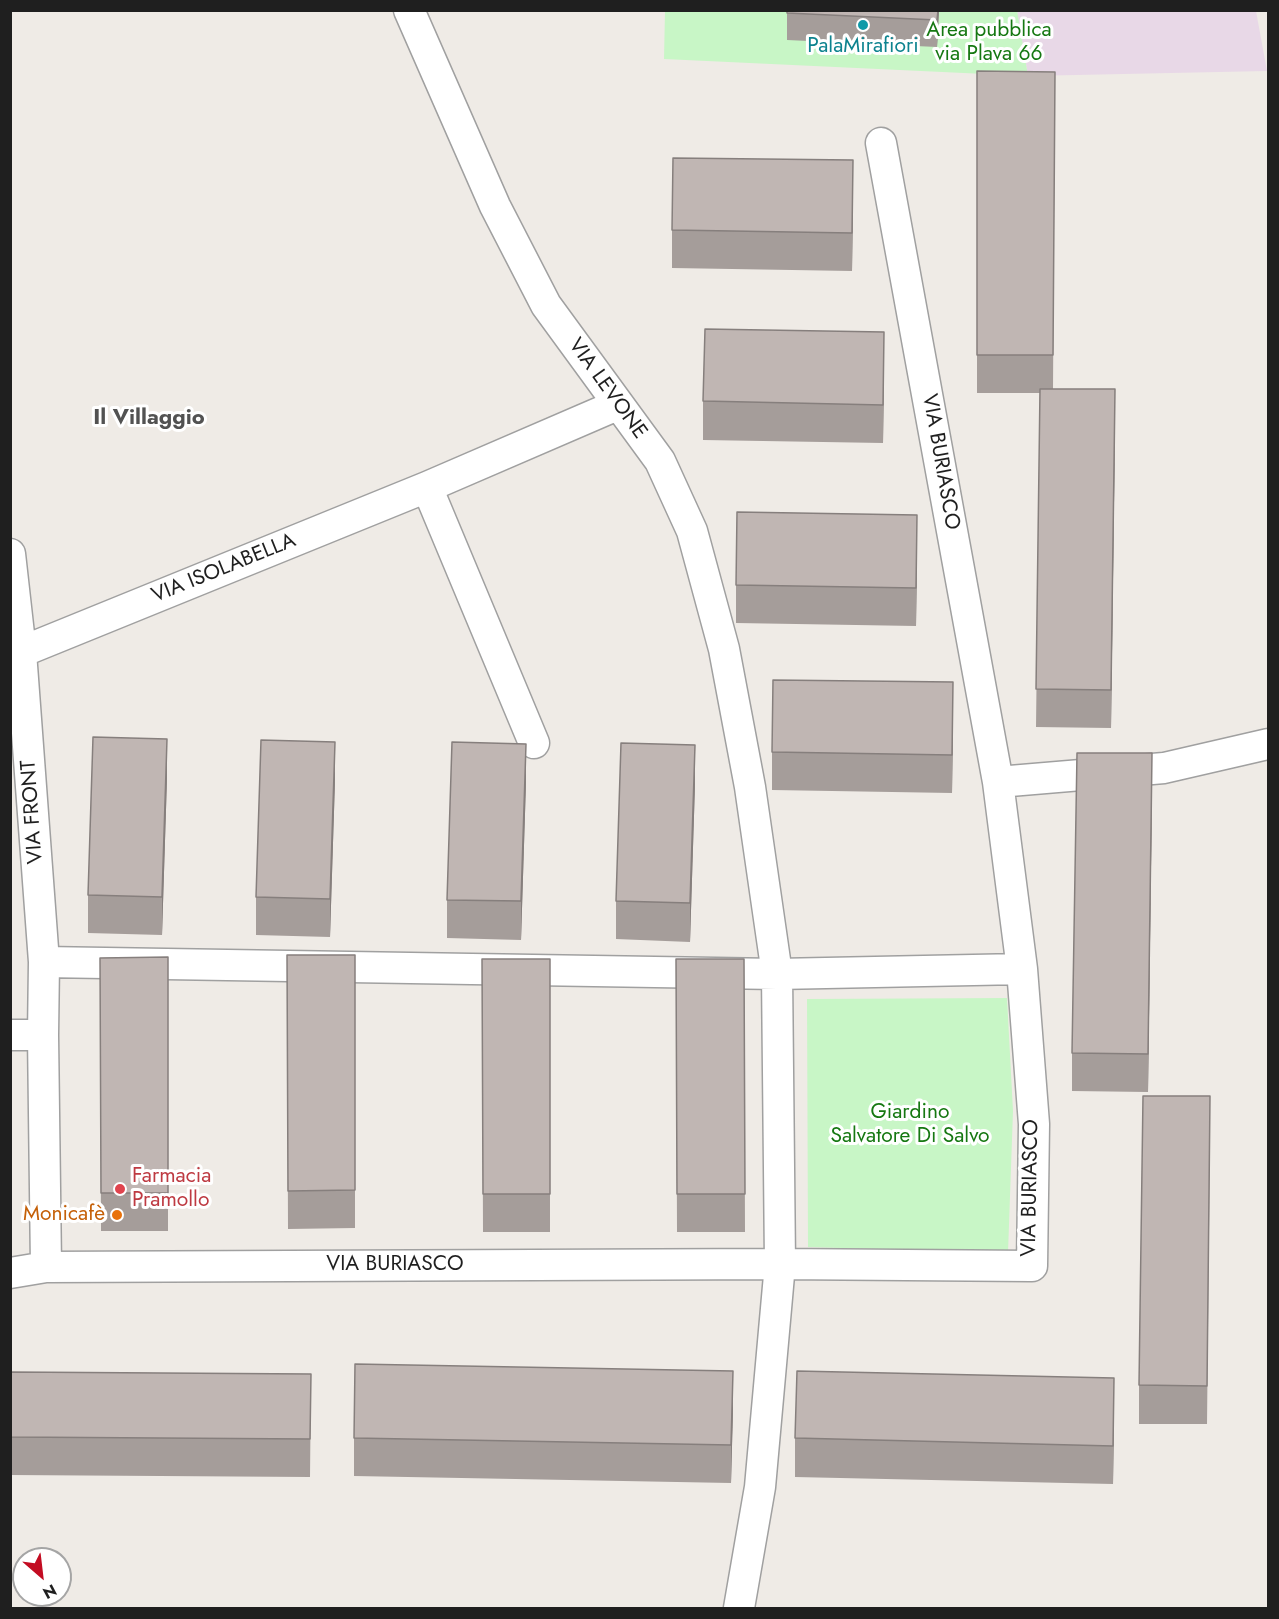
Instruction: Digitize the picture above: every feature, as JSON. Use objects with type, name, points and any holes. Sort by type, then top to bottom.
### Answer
[{"type":"street","name":"VIA LEVONE","points":[[409,10],[495,206],[541,295],[617,405],[660,461],[692,531],[724,649],[750,787],[777,974]]},
{"type":"street","name":"VIA BURIASCO","points":[[10,1273],[46,1267],[780,1264],[1032,1266],[1034,1124],[1022,969],[998,782],[881,142]]},
{"type":"street","name":"VIA ISOLABELLA","points":[[21,652],[427,487],[617,405]]},
{"type":"street","points":[[427,487],[534,743]]},
{"type":"street","name":"VIA FRONT","points":[[10,554],[21,652],[44,962],[46,1267]]},
{"type":"street","points":[[998,782],[1164,768],[1269,744]]},
{"type":"street","points":[[44,962],[777,974],[1022,969]]},
{"type":"street","points":[[739,1608],[760,1487],[780,1264],[777,974]]},
{"type":"street","points":[[10,1035],[43,1035]]},
{"type":"shaded area","points":[[1017,11],[1256,11],[1267,71],[1028,76]]},
{"type":"green space","name":"Area pubblica via Plava 66","points":[[1017,10],[1028,76],[664,59],[665,11]]},
{"type":"green space","name":"Giardino Salvatore Di Salvo","points":[[1007,998],[1013,1111],[1008,1253],[808,1247],[807,999]]},
{"type":"building","points":[[787,10],[938,10],[937,20],[787,13]]},
{"type":"building","points":[[977,71],[1055,72],[1053,355],[977,355]]},
{"type":"building","points":[[673,158],[853,160],[852,233],[672,230]]},
{"type":"building","points":[[705,329],[884,332],[883,405],[703,401]]},
{"type":"building","points":[[1040,389],[1115,389],[1111,690],[1036,689]]},
{"type":"building","points":[[737,512],[917,515],[916,588],[736,585]]},
{"type":"building","points":[[773,680],[953,682],[952,755],[772,752]]},
{"type":"building","points":[[93,737],[167,739],[162,897],[88,895]]},
{"type":"building","points":[[261,740],[335,742],[330,899],[256,897]]},
{"type":"building","points":[[452,742],[526,744],[521,901],[447,900]]},
{"type":"building","points":[[621,743],[695,745],[690,903],[616,901]]},
{"type":"building","points":[[1077,753],[1152,753],[1148,1054],[1072,1053]]},
{"type":"building","points":[[287,955],[355,955],[355,1190],[288,1191]]},
{"type":"building","points":[[168,957],[168,1193],[101,1193],[100,958]]},
{"type":"building","points":[[482,959],[550,959],[550,1194],[483,1194]]},
{"type":"building","points":[[676,959],[744,959],[745,1194],[677,1194]]},
{"type":"building","points":[[1143,1096],[1210,1096],[1207,1386],[1139,1385]]},
{"type":"building","points":[[355,1364],[733,1371],[731,1445],[354,1438]]},
{"type":"building","points":[[797,1371],[1114,1378],[1113,1446],[795,1438]]},
{"type":"building","points":[[10,1372],[311,1374],[310,1439],[10,1437]]},
{"type":"place","name":"PalaMirafiori","points":[[863,25]]},
{"type":"place","name":"Farmacia Pramollo","points":[[120,1189]]},
{"type":"place","name":"Monicafè","points":[[117,1215]]},
{"type":"district","name":"Il Villaggio","points":[[149,419]]}]
